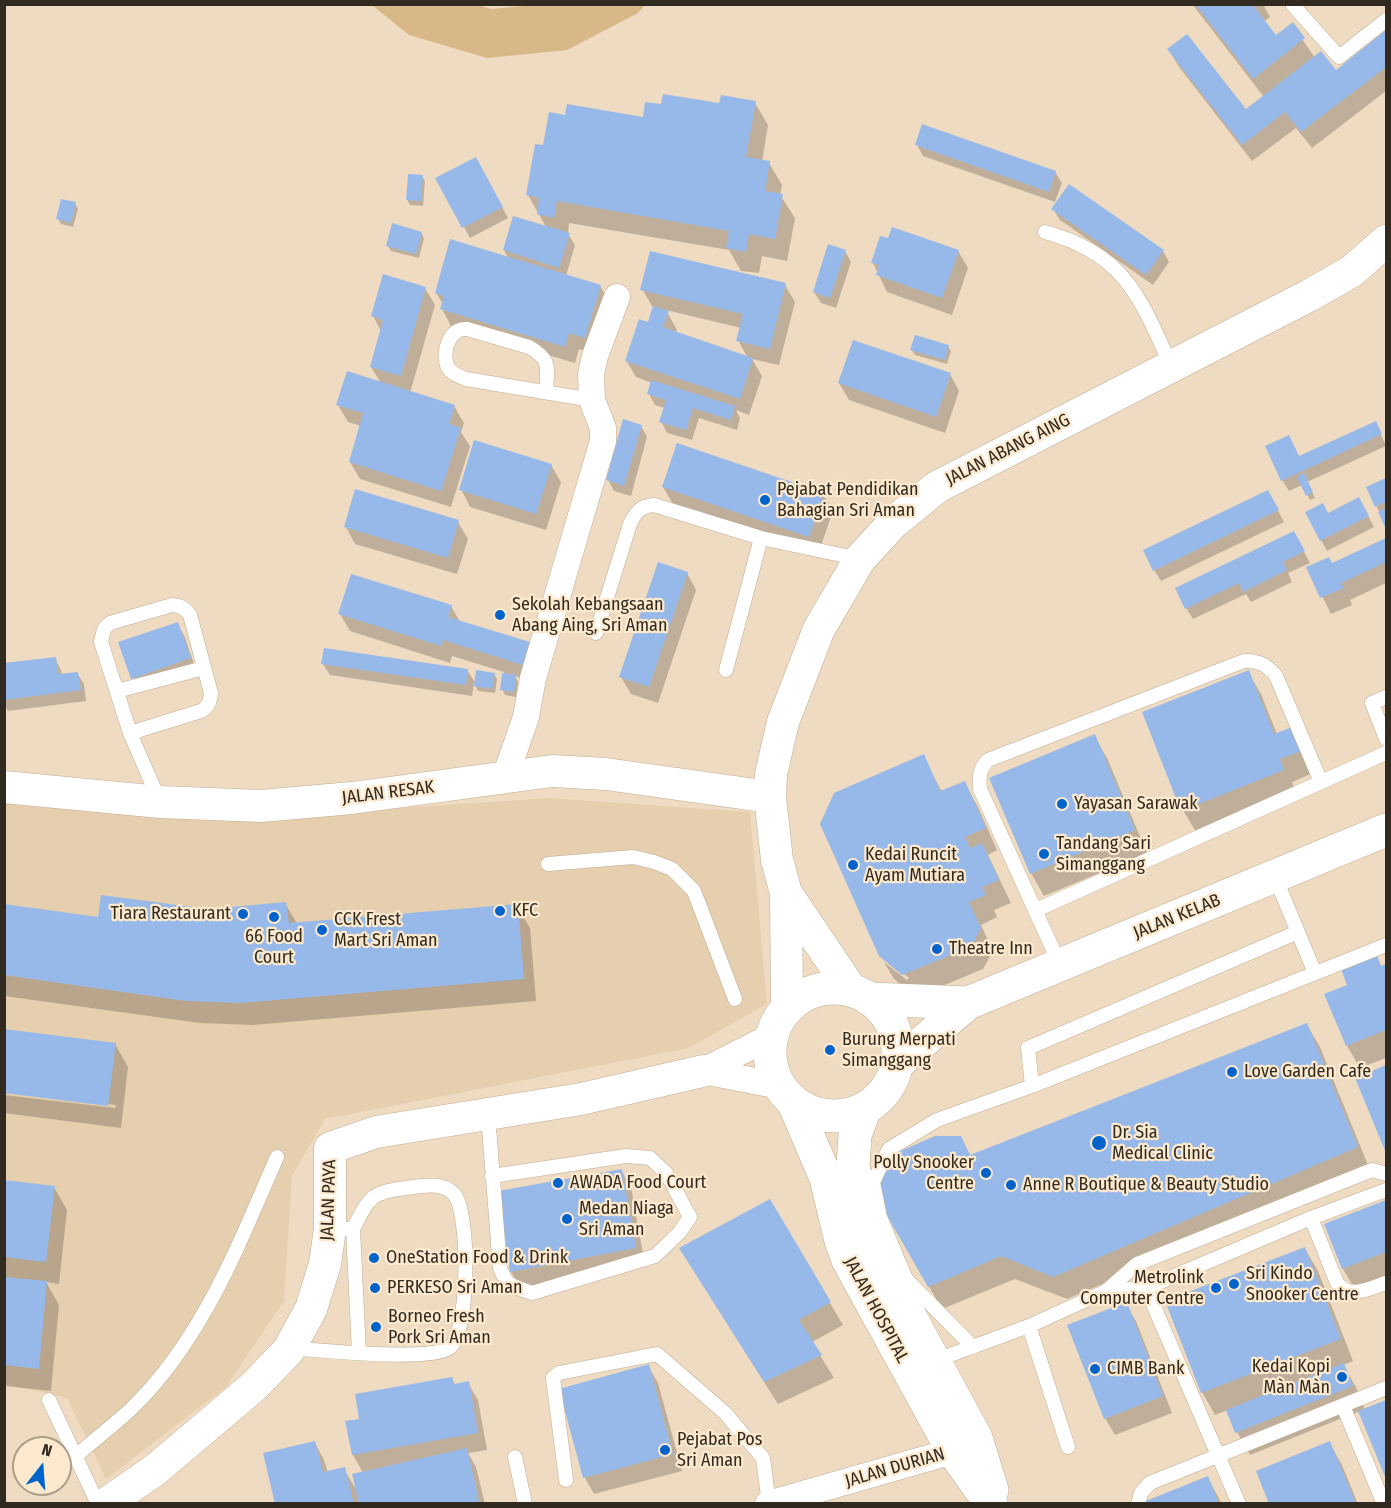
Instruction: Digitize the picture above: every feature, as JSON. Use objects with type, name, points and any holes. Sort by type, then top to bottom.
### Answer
[{"type":"main road","name":"JALAN KELAB","points":[[897,1064],[968,1003],[1386,830]]},
{"type":"main road","points":[[835,988],[860,995],[883,1011],[893,1027],[898,1045],[897,1064],[891,1081],[880,1096],[865,1108],[847,1115],[828,1116],[809,1111],[786,1094],[772,1070],[769,1053],[777,1021],[787,1008],[801,997],[817,990],[835,988]]},
{"type":"main road","name":"JALAN KELAB","points":[[860,995],[968,1003]]},
{"type":"main road","name":"JALAN HOSPITAL","points":[[786,1094],[826,1178],[841,1241],[848,1260],[965,1445],[997,1503]]},
{"type":"main road","name":"JALAN HOSPITAL","points":[[865,1108],[855,1135],[853,1166],[863,1217],[889,1278],[934,1361],[965,1445],[991,1503]]},
{"type":"street","name":"JALAN ABANG AING","points":[[786,893],[777,860],[770,797],[771,774],[787,712],[819,629],[860,559],[892,523],[937,487],[1352,271],[1386,241]]},
{"type":"street","points":[[505,777],[526,717],[533,678],[603,441],[603,428],[592,400],[591,374],[595,356],[617,297]]},
{"type":"street","name":"JALAN RESAK","points":[[4,787],[160,802],[261,806],[352,798],[552,771],[606,774],[770,797]]},
{"type":"street","points":[[786,893],[860,995]]},
{"type":"street","points":[[786,893],[787,1008]]},
{"type":"street","points":[[703,1071],[772,1036]]},
{"type":"street","points":[[703,1071],[786,1094]]},
{"type":"street","name":"JALAN PAYA","points":[[106,1503],[155,1470],[253,1387],[290,1348],[311,1309],[325,1264],[342,1229],[330,1148],[376,1132],[581,1099],[703,1071]]},
{"type":"street","name":"JALAN DURIAN","points":[[769,1503],[965,1445]]},
{"type":"lane","points":[[1292,4],[1340,57],[1386,20]]},
{"type":"lane","points":[[1045,232],[1082,244],[1120,272],[1143,305],[1171,366]]},
{"type":"lane","points":[[546,391],[548,364],[543,357],[529,347],[467,329],[461,328],[452,334],[449,340],[447,368],[466,380],[592,400]]},
{"type":"lane","points":[[596,633],[630,524],[636,511],[644,506],[654,505],[762,538],[860,559]]},
{"type":"lane","points":[[726,670],[762,538]]},
{"type":"lane","points":[[130,733],[208,707],[211,693],[190,615],[185,609],[172,605],[110,624],[104,629],[101,642],[130,733],[160,802]]},
{"type":"lane","points":[[1060,964],[980,789],[979,776],[982,766],[988,760],[1244,661],[1253,660],[1268,666],[1276,676],[1321,782]]},
{"type":"lane","points":[[117,691],[204,668]]},
{"type":"lane","points":[[1386,696],[1372,703],[1386,739]]},
{"type":"lane","points":[[1036,910],[1386,753]]},
{"type":"lane","points":[[549,864],[633,857],[672,869],[694,891],[735,999]]},
{"type":"lane","points":[[1275,877],[1315,973]]},
{"type":"lane","points":[[1032,1086],[1028,1048],[1298,932]]},
{"type":"lane","points":[[973,1347],[906,1279],[880,1217],[873,1182],[889,1149],[937,1120],[1032,1086],[1386,945]]},
{"type":"lane","points":[[488,1114],[492,1176],[500,1268],[506,1282],[532,1293],[655,1256],[679,1233],[690,1217],[666,1173],[650,1158],[626,1156],[492,1176]]},
{"type":"lane","points":[[76,1456],[132,1408],[163,1373],[189,1336],[225,1277],[277,1158]]},
{"type":"lane","points":[[934,1361],[1029,1326],[1106,1291],[1137,1264],[1372,1170],[1386,1174]]},
{"type":"lane","points":[[290,1348],[358,1353],[410,1355],[435,1353],[449,1348],[457,1339],[461,1325],[466,1272],[460,1206],[454,1194],[444,1187],[429,1185],[391,1189],[378,1193],[370,1198],[342,1229],[358,1353]]},
{"type":"lane","points":[[1106,1291],[1146,1288],[1311,1218],[1386,1190]]},
{"type":"lane","points":[[1311,1218],[1341,1288],[1352,1293],[1386,1283]]},
{"type":"lane","points":[[1146,1288],[1239,1503]]},
{"type":"lane","points":[[1029,1326],[1068,1447]]},
{"type":"lane","points":[[566,1480],[553,1378],[559,1373],[657,1354],[725,1413],[763,1458],[769,1503]]},
{"type":"lane","points":[[1138,1503],[1141,1493],[1150,1483],[1386,1388]]},
{"type":"lane","points":[[49,1400],[98,1503]]},
{"type":"lane","points":[[1343,1406],[1385,1503]]},
{"type":"lane","points":[[515,1457],[525,1503]]},
{"type":"shaded area","points":[[475,4],[491,9],[545,4],[645,5],[638,13],[567,50],[487,58],[409,35],[372,5]]},
{"type":"shaded area","points":[[5,797],[213,821],[549,798],[750,812],[767,1004],[689,1048],[325,1119],[292,1176],[284,1301],[226,1387],[106,1479],[67,1398],[5,1384]]},
{"type":"building","points":[[1195,4],[1252,4],[1276,35],[1293,22],[1305,38],[1253,79]]},
{"type":"building","points":[[1386,30],[1386,67],[1301,132],[1285,112],[1242,145],[1167,49],[1187,34],[1246,109],[1321,51],[1336,70]]},
{"type":"building","points":[[663,94],[719,103],[721,95],[756,101],[746,157],[770,161],[765,191],[783,194],[775,239],[749,234],[746,252],[726,248],[729,231],[557,201],[554,218],[537,214],[539,198],[526,195],[535,144],[543,145],[549,112],[565,115],[567,104],[643,117],[645,102],[661,104]]},
{"type":"building","points":[[922,124],[1056,171],[1049,192],[915,145]]},
{"type":"building","points":[[476,157],[503,207],[462,228],[435,178]]},
{"type":"building","points":[[408,174],[423,175],[421,201],[406,200]]},
{"type":"building","points":[[1069,184],[1164,250],[1146,275],[1051,209]]},
{"type":"building","points":[[61,199],[76,202],[71,223],[56,219]]},
{"type":"building","points":[[513,216],[570,233],[559,268],[503,250]]},
{"type":"building","points":[[392,223],[422,232],[416,254],[386,246]]},
{"type":"building","points":[[892,227],[959,250],[942,298],[876,275],[879,265],[871,263],[880,236],[888,238]]},
{"type":"building","points":[[450,239],[601,285],[585,338],[569,333],[565,347],[440,309],[444,296],[435,293]]},
{"type":"building","points":[[828,244],[846,250],[830,298],[813,292]]},
{"type":"building","points":[[650,251],[786,283],[770,349],[736,341],[743,314],[640,290]]},
{"type":"building","points":[[383,274],[426,287],[401,376],[370,367],[383,320],[371,316]]},
{"type":"building","points":[[653,306],[669,311],[663,327],[753,358],[740,399],[625,361],[639,319],[648,322]]},
{"type":"building","points":[[915,335],[949,345],[945,360],[910,350]]},
{"type":"building","points":[[853,340],[951,373],[936,417],[838,383]]},
{"type":"building","points":[[347,371],[455,405],[449,424],[461,428],[441,491],[349,462],[363,413],[336,405]]},
{"type":"building","points":[[651,380],[735,406],[731,420],[693,408],[686,430],[659,422],[666,400],[647,394]]},
{"type":"building","points":[[623,419],[642,425],[624,486],[606,480]]},
{"type":"building","points":[[1376,421],[1382,434],[1281,481],[1265,446],[1289,435],[1299,456]]},
{"type":"building","points":[[474,440],[552,464],[536,514],[459,490]]},
{"type":"building","points":[[677,443],[824,493],[809,537],[662,487]]},
{"type":"building","points":[[1304,473],[1313,492],[1306,496],[1297,477]]},
{"type":"building","points":[[1386,478],[1386,502],[1375,507],[1366,487]]},
{"type":"building","points":[[355,489],[459,520],[448,558],[344,527]]},
{"type":"building","points":[[1268,490],[1279,510],[1153,571],[1143,550]]},
{"type":"building","points":[[1359,497],[1369,516],[1320,541],[1305,512],[1323,503],[1328,513]]},
{"type":"building","points":[[1386,508],[1386,529],[1378,512]]},
{"type":"building","points":[[1294,531],[1305,551],[1283,562],[1287,570],[1243,592],[1239,583],[1185,609],[1175,588]]},
{"type":"building","points":[[1386,538],[1386,562],[1341,583],[1344,588],[1320,598],[1306,567],[1329,557],[1332,563]]},
{"type":"building","points":[[658,562],[688,572],[649,687],[619,677]]},
{"type":"building","points":[[351,574],[452,605],[448,617],[530,642],[523,665],[443,640],[441,646],[338,614]]},
{"type":"building","points":[[178,622],[191,658],[131,679],[118,642]]},
{"type":"building","points":[[324,648],[468,669],[466,685],[321,664]]},
{"type":"building","points":[[56,657],[58,674],[78,672],[81,690],[4,700],[4,663]]},
{"type":"building","points":[[476,670],[495,673],[492,689],[474,686]]},
{"type":"building","points":[[1249,670],[1274,734],[1292,727],[1302,751],[1280,759],[1284,770],[1181,811],[1142,712]]},
{"type":"building","points":[[502,673],[516,675],[514,692],[500,690]]},
{"type":"building","name":"Yayasan Sarawak","points":[[1095,734],[1135,830],[1030,874],[989,778]]},
{"type":"building","points":[[924,754],[940,791],[965,781],[986,828],[965,837],[970,848],[982,843],[999,880],[982,887],[986,895],[969,902],[981,928],[971,947],[902,975],[879,956],[820,824],[834,793]]},
{"type":"building","points":[[101,895],[208,909],[286,902],[289,923],[518,904],[524,979],[240,1003],[186,1001],[4,975],[4,904],[98,917]]},
{"type":"building","points":[[1377,955],[1381,966],[1386,964],[1386,1030],[1346,1046],[1324,994],[1347,985],[1341,969]]},
{"type":"building","points":[[1307,1023],[1358,1147],[1053,1277],[1001,1256],[928,1287],[886,1214],[878,1182],[896,1153],[935,1136],[961,1136],[970,1155]]},
{"type":"building","points":[[4,1029],[116,1043],[108,1106],[4,1093]]},
{"type":"building","points":[[1386,1065],[1386,1153],[1355,1078]]},
{"type":"building","name":"Medan Niaga Sri Aman","points":[[622,1169],[636,1248],[510,1272],[498,1191]]},
{"type":"building","points":[[4,1180],[55,1186],[46,1262],[4,1257]]},
{"type":"building","points":[[770,1199],[831,1302],[799,1320],[822,1355],[764,1382],[679,1248]]},
{"type":"building","points":[[1386,1200],[1386,1252],[1342,1269],[1324,1224]]},
{"type":"building","points":[[1305,1247],[1341,1339],[1201,1393],[1165,1301]]},
{"type":"building","points":[[4,1277],[47,1281],[39,1369],[4,1365]]},
{"type":"building","points":[[1127,1302],[1163,1396],[1104,1419],[1067,1325]]},
{"type":"building","points":[[1344,1363],[1353,1386],[1235,1433],[1226,1410]]},
{"type":"building","points":[[649,1364],[673,1454],[583,1478],[559,1389]]},
{"type":"building","points":[[452,1377],[454,1384],[469,1381],[478,1433],[352,1455],[345,1421],[359,1419],[355,1394]]},
{"type":"building","points":[[1386,1400],[1386,1479],[1358,1411]]},
{"type":"building","points":[[315,1441],[323,1472],[345,1467],[354,1504],[275,1504],[263,1453]]},
{"type":"building","points":[[1330,1441],[1356,1504],[1269,1504],[1256,1471]]},
{"type":"building","points":[[467,1448],[479,1501],[469,1504],[359,1504],[352,1474]]},
{"type":"building","points":[[1208,1476],[1219,1504],[1141,1504],[1141,1503]]},
{"type":"place","name":"Pejabat Pendidikan Bahagian Sri Aman","points":[[765,500]]},
{"type":"place","name":"Sekolah Kebangsaan Abang Aing, Sri Aman","points":[[500,615]]},
{"type":"place","name":"Yayasan Sarawak","points":[[1062,804]]},
{"type":"place","name":"Tandang Sari Simanggang","points":[[1044,854]]},
{"type":"place","name":"Kedai Runcit Ayam Mutiara","points":[[853,865]]},
{"type":"place","name":"KFC","points":[[500,911]]},
{"type":"place","name":"Tiara Restaurant","points":[[243,914]]},
{"type":"place","name":"66 Food Court","points":[[274,917]]},
{"type":"place","name":"CCK Frest Mart Sri Aman","points":[[322,930]]},
{"type":"place","name":"Theatre Inn","points":[[937,949]]},
{"type":"place","name":"Burung Merpati Simanggang","points":[[830,1050]]},
{"type":"place","name":"Love Garden Cafe","points":[[1232,1072]]},
{"type":"place","name":"Dr. Sia Medical Clinic","points":[[1099,1143]]},
{"type":"place","name":"Polly Snooker Centre","points":[[986,1173]]},
{"type":"place","name":"AWADA Food Court","points":[[558,1183]]},
{"type":"place","name":"Anne R Boutique & Beauty Studio","points":[[1011,1185]]},
{"type":"place","name":"Medan Niaga Sri Aman","points":[[567,1219]]},
{"type":"place","name":"OneStation Food & Drink","points":[[374,1258]]},
{"type":"place","name":"Sri Kindo Snooker Centre","points":[[1234,1284]]},
{"type":"place","name":"PERKESO Sri Aman","points":[[375,1288]]},
{"type":"place","name":"Metrolink Computer Centre","points":[[1216,1288]]},
{"type":"place","name":"Borneo Fresh Pork Sri Aman","points":[[376,1327]]},
{"type":"place","name":"CIMB Bank","points":[[1095,1369]]},
{"type":"place","name":"Kedai Kopi Màn Màn","points":[[1342,1377]]},
{"type":"place","name":"Pejabat Pos Sri Aman","points":[[665,1450]]}]
